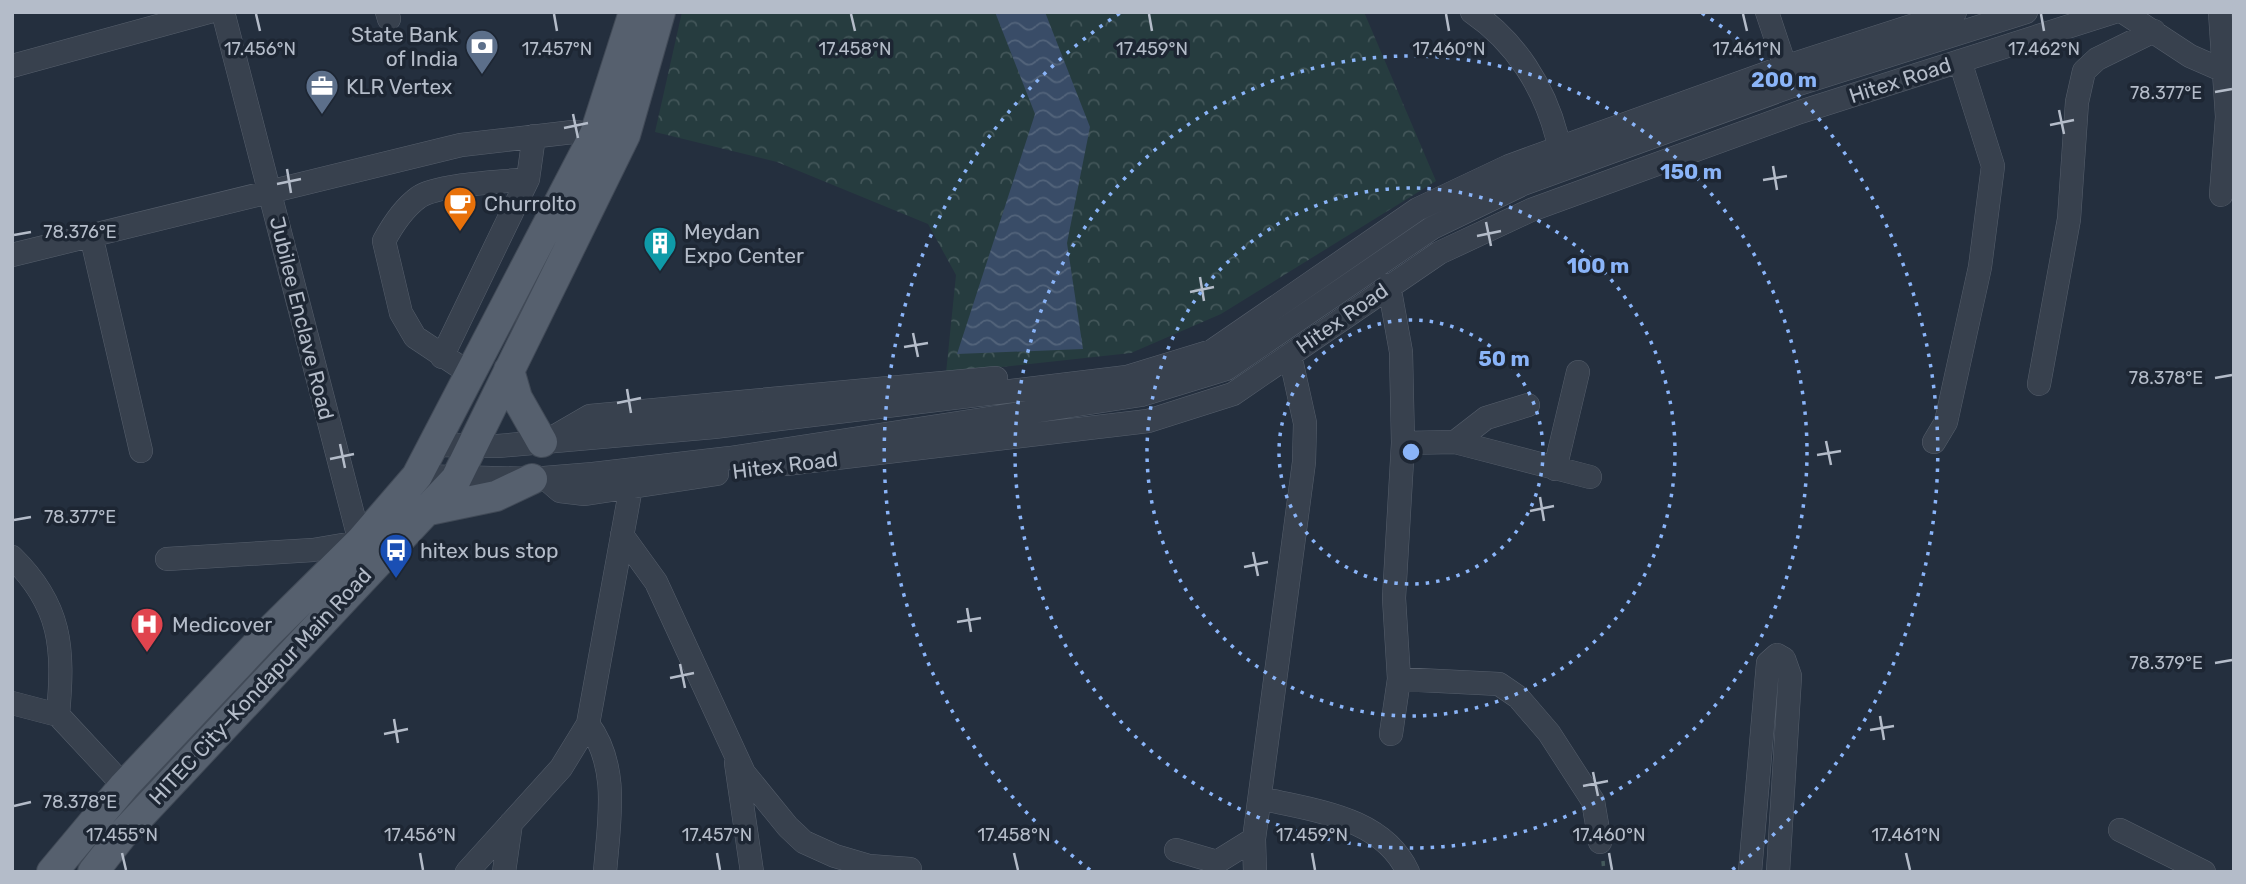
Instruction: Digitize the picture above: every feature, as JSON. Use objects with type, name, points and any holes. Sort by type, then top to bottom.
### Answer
[{"type":"main road","name":"HITEC City–Kondapur Main Road","points":[[93,872],[122,835],[456,479],[509,370],[595,134],[634,12]]},
{"type":"main road","name":"HITEC City–Kondapur Main Road","points":[[52,872],[124,786],[269,632],[360,542],[417,477],[469,373],[625,135],[660,12]]},
{"type":"main road","points":[[509,370],[517,398],[544,442]]},
{"type":"main road","points":[[424,511],[496,496],[539,479]]},
{"type":"street","points":[[12,66],[209,12]]},
{"type":"street","name":"Jubilee Enclave Road","points":[[223,12],[360,542]]},
{"type":"street","points":[[1472,12],[1486,21],[1526,63],[1552,115],[1557,137]]},
{"type":"street","points":[[1767,12],[1782,57]]},
{"type":"street","points":[[544,442],[590,416],[1124,367],[1207,337],[1405,207],[1478,168],[1557,137],[1916,12]]},
{"type":"street","points":[[432,445],[470,447],[714,427],[1127,377],[1212,351],[1418,209],[1509,166],[1778,69],[1955,12]]},
{"type":"street","name":"Hitex Road","points":[[417,477],[539,479],[730,458],[1141,395],[1226,369],[1432,228],[1523,184],[1792,86],[2026,12]]},
{"type":"street","name":"Hitex Road","points":[[539,479],[560,491],[585,494],[735,471],[1148,421],[1233,394],[1439,253],[1575,192],[1800,112],[2114,12]]},
{"type":"street","points":[[2123,12],[2190,56],[2222,70]]},
{"type":"street","points":[[2220,12],[2227,117],[2221,195]]},
{"type":"street","points":[[2039,384],[2068,219],[2077,102],[2084,71],[2097,59],[2154,31]]},
{"type":"street","points":[[1934,442],[1946,422],[1980,267],[1993,166],[1960,61]]},
{"type":"street","points":[[12,255],[449,148],[534,135],[573,132],[595,134]]},
{"type":"street","points":[[442,357],[528,179],[534,135]]},
{"type":"street","points":[[449,148],[452,187]]},
{"type":"street","points":[[469,373],[415,337],[401,313],[384,240],[391,227],[420,197],[452,187],[528,179]]},
{"type":"street","points":[[91,235],[141,451]]},
{"type":"street","points":[[1389,285],[1401,352],[1403,443],[1394,598],[1399,679],[1391,734]]},
{"type":"street","points":[[1255,872],[1254,839],[1304,462],[1305,423],[1290,355]]},
{"type":"street","points":[[1555,469],[1578,372]]},
{"type":"street","points":[[1455,442],[1486,418],[1528,405]]},
{"type":"street","points":[[1403,443],[1455,442],[1590,477]]},
{"type":"street","points":[[467,872],[561,768],[588,724],[631,487]]},
{"type":"street","points":[[622,535],[656,582],[735,757],[770,805],[804,842],[835,856],[869,866],[909,869]]},
{"type":"street","points":[[167,559],[313,550],[360,542]]},
{"type":"street","points":[[12,557],[36,580],[50,605],[62,672],[58,716]]},
{"type":"street","points":[[1750,872],[1768,663],[1777,655],[1784,659],[1790,676],[1778,872]]},
{"type":"street","points":[[1399,679],[1499,684],[1518,697],[1549,733],[1593,801],[1600,842]]},
{"type":"street","points":[[12,703],[58,716],[124,786]]},
{"type":"street","points":[[588,724],[600,740],[607,758],[611,802],[606,872]]},
{"type":"street","points":[[735,757],[752,872]]},
{"type":"street","points":[[1260,797],[1361,824],[1394,851],[1408,872]]},
{"type":"street","points":[[504,872],[511,823]]},
{"type":"street","points":[[2120,830],[2204,872]]},
{"type":"street","points":[[1176,850],[1213,867],[1254,839]]},
{"type":"green space","points":[[682,12],[1364,12],[1436,181],[1221,314],[1131,353],[946,373],[956,275],[928,224],[777,162],[655,132]]},
{"type":"water","points":[[995,12],[1045,12],[1090,127],[1067,243],[1083,349],[957,354],[1035,114]]},
{"type":"place","name":"State Bank of India","points":[[482,76]]},
{"type":"place","name":"KLR Vertex","points":[[322,116]]},
{"type":"place","name":"Churrolto","points":[[460,233]]},
{"type":"place","name":"Meydan Expo Center","points":[[660,273]]},
{"type":"place","name":"hitex bus stop","points":[[396,580]]},
{"type":"place","name":"Medicover","points":[[147,654]]}]
